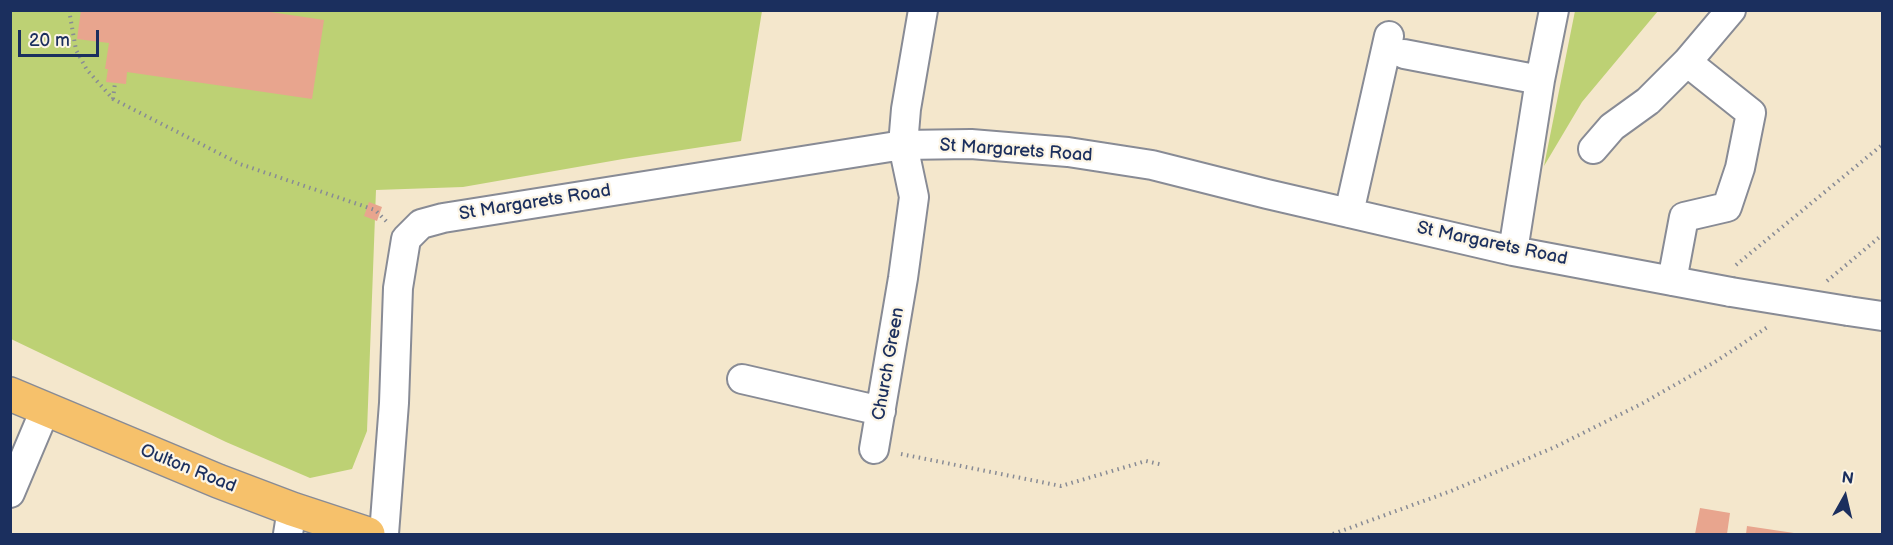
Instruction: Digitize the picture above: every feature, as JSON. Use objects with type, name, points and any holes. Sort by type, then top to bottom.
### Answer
[{"type":"main road","name":"Oulton Road","points":[[10,394],[218,482],[290,522],[368,534]]},
{"type":"street","name":"Church Green","points":[[874,449],[903,278],[914,197],[903,145],[906,109],[923,10]]},
{"type":"street","points":[[1513,251],[1540,80],[1554,10]]},
{"type":"street","points":[[1593,149],[1612,127],[1648,101],[1687,62],[1731,10]]},
{"type":"street","points":[[1349,213],[1396,45],[1540,80]]},
{"type":"street","points":[[1672,281],[1684,217],[1727,207],[1740,168],[1751,113],[1687,62]]},
{"type":"street","name":"St Margarets Road","points":[[406,239],[421,224],[443,218],[903,145],[970,144],[1068,152],[1152,165],[1513,251],[1719,290],[1882,316]]},
{"type":"street","points":[[384,534],[394,403],[398,288],[406,239]]},
{"type":"street","points":[[742,380],[881,411]]},
{"type":"street","points":[[10,493],[45,410]]},
{"type":"path","points":[[69,10],[76,50],[87,70],[112,99],[240,164],[375,210],[406,239]]},
{"type":"path","points":[[112,99],[115,83]]},
{"type":"path","points":[[1719,290],[1882,145]]},
{"type":"path","points":[[1824,283],[1882,235]]},
{"type":"path","points":[[1333,534],[1451,491],[1555,447],[1642,403],[1715,362],[1778,319]]},
{"type":"path","points":[[874,449],[1061,486],[1146,461],[1163,465]]},
{"type":"green space","points":[[10,11],[762,11],[741,141],[463,187],[376,190],[367,431],[352,469],[310,478],[226,442],[11,339]]},
{"type":"green space","points":[[1575,11],[1658,11],[1582,102],[1544,166]]},
{"type":"building","points":[[81,10],[257,10],[324,20],[312,99],[127,72],[126,84],[106,82],[108,69],[105,69],[109,43],[77,39]]},
{"type":"building","points":[[369,202],[382,207],[377,221],[364,216]]},
{"type":"building","points":[[1700,508],[1730,513],[1727,534],[1695,534]]},
{"type":"building","points":[[1747,526],[1794,533],[1794,534],[1746,534]]}]
